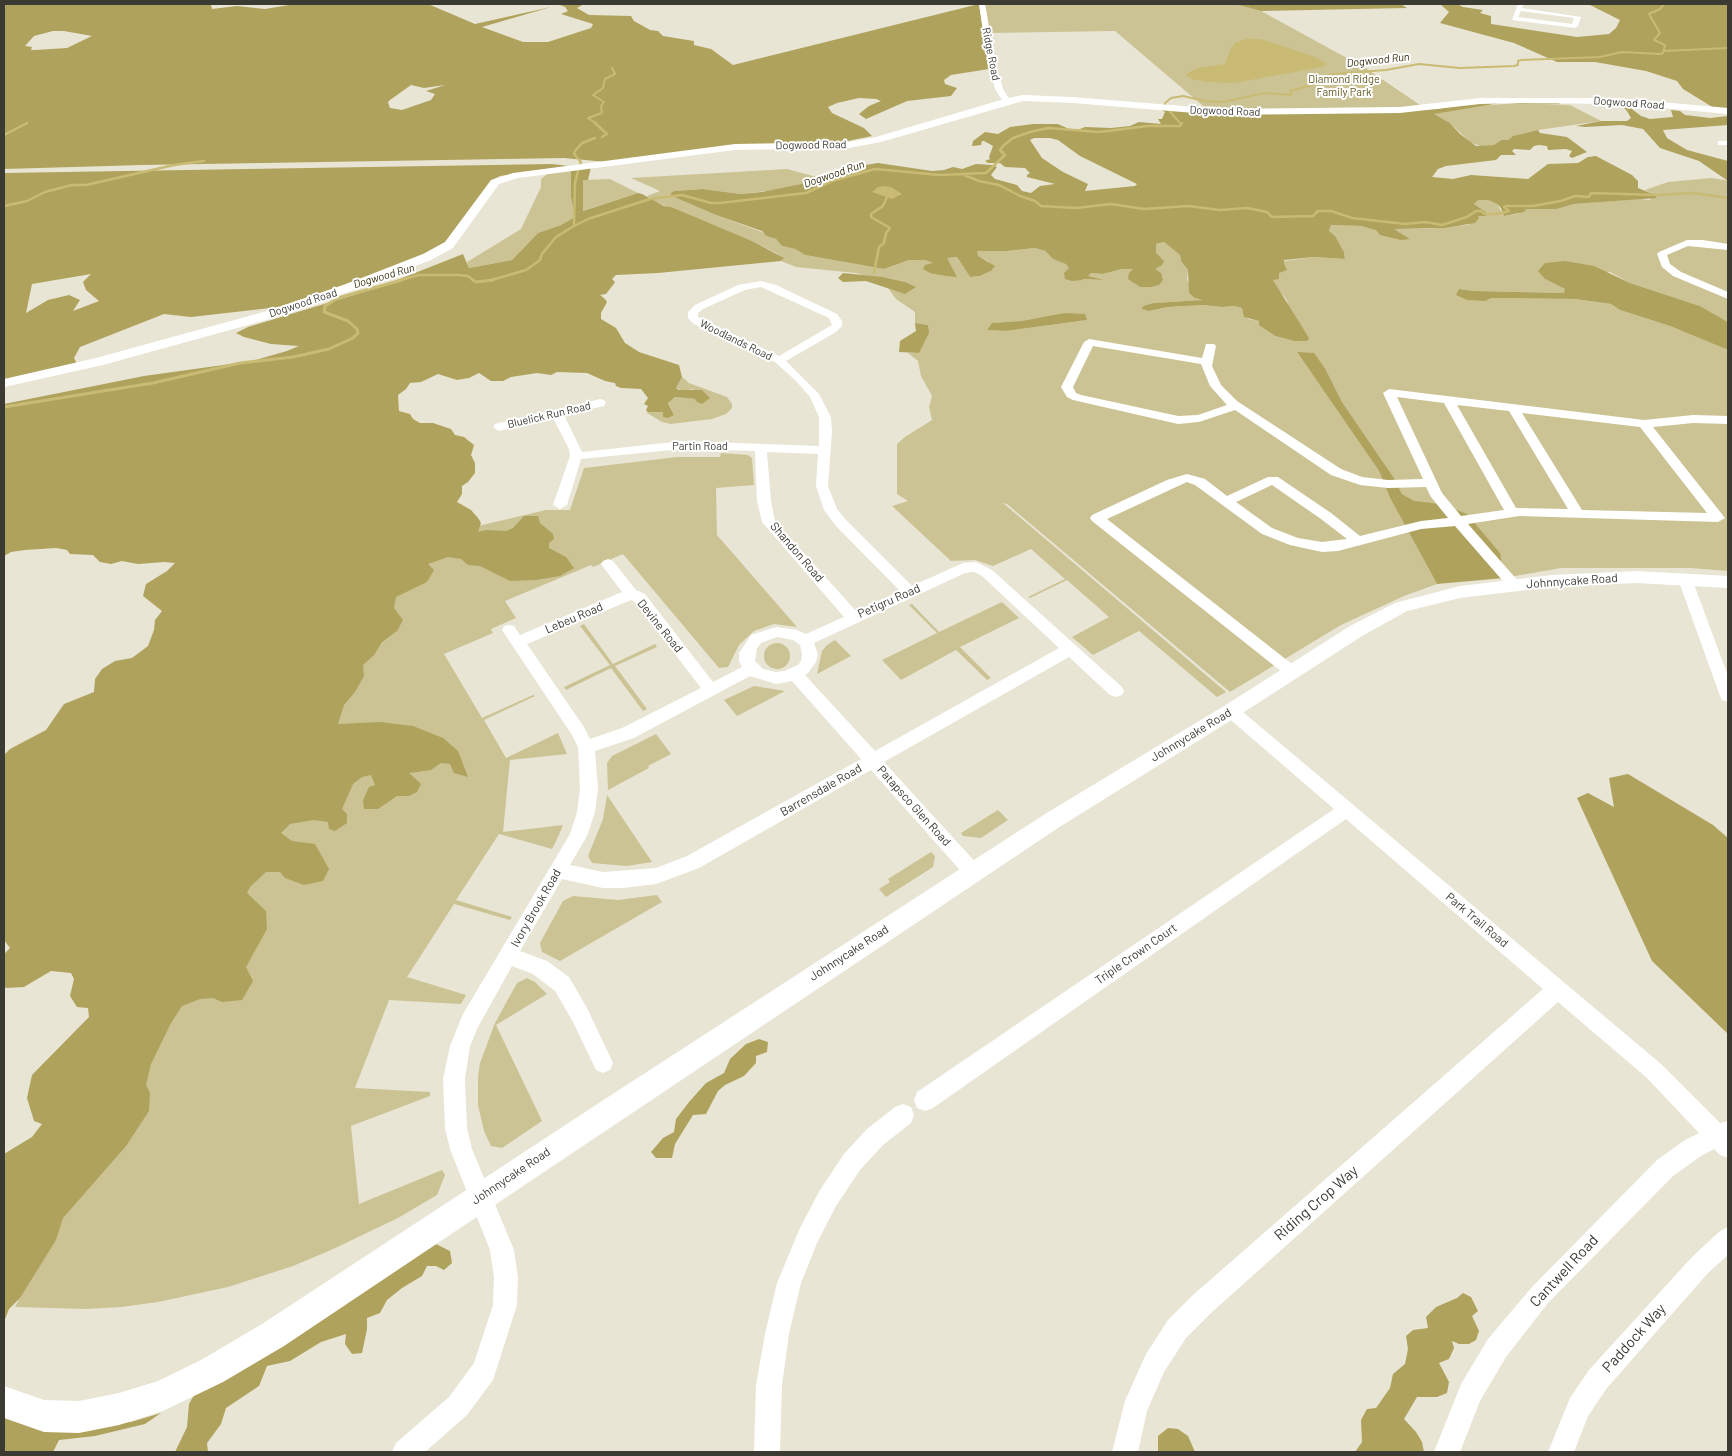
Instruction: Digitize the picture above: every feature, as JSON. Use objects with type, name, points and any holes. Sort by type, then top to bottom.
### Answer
[{"type":"street","name":"Ridge Road","points":[[982,4],[993,71],[1001,94],[1007,101]]},
{"type":"street","points":[[1519,6],[1578,18],[1576,26],[1570,27],[1514,19],[1519,6]]},
{"type":"street","name":"Dogwood Road","points":[[4,383],[89,364],[272,314],[330,295],[428,258],[449,245],[463,228],[491,186],[507,177],[735,147],[849,145],[894,135],[1007,101],[1023,98],[1048,98],[1219,112],[1389,111],[1432,108],[1480,101],[1521,100],[1617,101],[1728,111]]},
{"type":"street","points":[[1728,247],[1703,243],[1686,243],[1662,254],[1666,265],[1677,274],[1728,296]]},
{"type":"street","name":"Woodlands Road","points":[[778,360],[832,330],[837,326],[837,321],[833,316],[772,287],[761,284],[742,287],[699,307],[693,312],[693,318],[698,322],[778,360],[808,387],[825,416],[826,432],[822,486],[831,510],[841,523],[909,591]]},
{"type":"street","points":[[1207,362],[1088,342],[1067,387],[1071,395],[1077,398],[1178,420],[1199,418],[1236,406]]},
{"type":"street","points":[[1210,346],[1206,366],[1216,386],[1236,406],[1336,472],[1360,481],[1388,484],[1430,483]]},
{"type":"street","points":[[1514,585],[1436,494],[1389,393],[1644,424],[1694,418],[1728,420]]},
{"type":"street","points":[[1449,401],[1512,513]]},
{"type":"street","name":"Bluelick Run Road","points":[[499,427],[600,403]]},
{"type":"street","points":[[1512,408],[1577,513]]},
{"type":"street","points":[[557,413],[575,449],[576,456],[560,505]]},
{"type":"street","points":[[1644,424],[1723,518]]},
{"type":"street","name":"Partin Road","points":[[576,456],[682,445],[824,450]]},
{"type":"street","name":"Shandon Road","points":[[761,448],[764,501],[769,522],[853,617]]},
{"type":"street","points":[[1292,672],[1097,518],[1172,483],[1187,478],[1200,482],[1267,531],[1294,542],[1322,547],[1358,542],[1421,525],[1512,513],[1577,513],[1723,518]]},
{"type":"street","points":[[1226,501],[1273,480],[1326,516],[1358,542]]},
{"type":"street","name":"Devine Road","points":[[608,564],[631,594],[640,598],[710,688]]},
{"type":"street","name":"Petigru Road","points":[[805,640],[909,591],[963,568],[976,567],[987,573],[1070,649]]},
{"type":"street","name":"Johnnycake Road","points":[[4,1402],[44,1416],[79,1417],[118,1409],[163,1395],[212,1372],[274,1335],[1070,809],[1231,711],[1356,631],[1402,607],[1427,598],[1514,585],[1592,578],[1685,579],[1728,582]]},
{"type":"street","points":[[1685,579],[1728,696]]},
{"type":"street","name":"Lebeu Road","points":[[513,636],[631,594]]},
{"type":"street","points":[[782,632],[797,635],[805,640],[810,654],[808,662],[795,674],[786,677],[766,677],[751,668],[747,661],[746,653],[750,646],[756,639],[766,634],[782,632]]},
{"type":"street","name":"Ivory Brook Road","points":[[405,1452],[458,1406],[484,1371],[505,1305],[506,1277],[502,1250],[482,1196],[461,1149],[456,1128],[454,1079],[460,1046],[470,1021],[578,836],[586,812],[590,789],[586,747],[578,731],[513,636]]},
{"type":"street","points":[[1070,649],[1116,691]]},
{"type":"street","name":"Barrensdale Road","points":[[558,870],[603,880],[623,880],[656,876],[675,869],[724,846],[872,759],[1070,649]]},
{"type":"street","points":[[586,747],[628,733],[751,668]]},
{"type":"street","name":"Patapsco Glen Road","points":[[795,674],[973,872]]},
{"type":"street","name":"Park Trail Road","points":[[1231,711],[1654,1071],[1725,1137]]},
{"type":"street","name":"Triple Crown Court","points":[[924,1100],[1347,809]]},
{"type":"street","points":[[508,955],[540,967],[562,984],[604,1062]]},
{"type":"street","name":"Riding Crop Way","points":[[1124,1452],[1134,1410],[1155,1363],[1177,1329],[1210,1297],[1558,989]]},
{"type":"street","points":[[767,1452],[769,1385],[777,1334],[789,1283],[808,1236],[828,1198],[852,1162],[875,1137],[903,1115]]},
{"type":"street","name":"Cantwell Road","points":[[1447,1452],[1470,1393],[1497,1348],[1540,1295],[1665,1168],[1693,1148],[1725,1137]]},
{"type":"street","name":"Paddock Way","points":[[1561,1452],[1580,1407],[1598,1380],[1700,1265],[1728,1239]]},
{"type":"green space","name":"Diamond Ridge Family Park","points":[[985,4],[1235,4],[1261,11],[1367,69],[1423,107],[1209,111],[1115,31],[989,33]]},
{"type":"green space","points":[[1520,103],[1570,105],[1601,121],[1538,130],[1514,136],[1508,140],[1501,140],[1494,145],[1481,146],[1471,143],[1450,123],[1433,114],[1475,106]]},
{"type":"green space","points":[[787,169],[824,179],[775,190],[740,194],[703,189],[674,191],[670,194],[716,215],[762,232],[766,236],[776,239],[782,246],[795,249],[805,255],[884,269],[909,260],[925,260],[934,263],[956,277],[946,258],[957,257],[970,277],[980,276],[991,271],[988,261],[977,256],[977,251],[1007,251],[1035,248],[1045,251],[1053,259],[1066,263],[1069,268],[1083,279],[1101,280],[1087,276],[1091,273],[1103,274],[1122,269],[1134,269],[1136,285],[1151,287],[1156,244],[1164,242],[1180,255],[1181,261],[1188,270],[1187,280],[1204,300],[1154,303],[1149,311],[1168,307],[1234,306],[1242,308],[1248,319],[1259,321],[1266,330],[1275,336],[1294,341],[1287,300],[1272,279],[1279,273],[1284,261],[1314,257],[1345,259],[1344,252],[1329,231],[1331,225],[1361,226],[1404,235],[1393,229],[1428,229],[1468,225],[1478,216],[1486,216],[1486,212],[1474,204],[1477,200],[1488,200],[1497,204],[1504,216],[1517,214],[1526,209],[1557,209],[1574,204],[1640,199],[1650,200],[1653,194],[1645,190],[1668,182],[1711,178],[1728,181],[1728,322],[1700,306],[1630,283],[1610,272],[1545,279],[1565,289],[1565,293],[1459,289],[1491,298],[1575,299],[1611,304],[1620,310],[1670,326],[1728,350],[1728,571],[1690,568],[1561,568],[1504,578],[1441,504],[1414,502],[1402,494],[1394,478],[1342,402],[1326,370],[1297,352],[1379,471],[1390,498],[1437,584],[1404,596],[1341,625],[1230,692],[1007,504],[1003,503],[1226,692],[1217,697],[1139,631],[1093,655],[1072,637],[1109,617],[1067,580],[1030,598],[1028,597],[1065,579],[1031,549],[993,566],[975,560],[951,561],[892,506],[908,501],[897,494],[897,444],[932,420],[929,407],[932,396],[921,376],[918,361],[908,353],[919,353],[928,325],[915,323],[915,312],[896,299],[888,288],[905,293],[905,282],[856,273],[796,267],[781,261],[783,258],[776,253],[752,241],[656,202],[647,196],[660,191],[631,178]],"holes":[[[1043,317],[1087,320],[1006,331],[987,330],[993,323]]]},
{"type":"green space","points":[[571,170],[571,197],[575,217],[561,225],[538,233],[512,260],[469,268],[467,262],[521,229],[541,187],[541,179],[547,174]]},
{"type":"green space","points":[[610,179],[638,193],[582,211],[583,180]]},
{"type":"green space","points":[[682,377],[689,383],[727,397],[732,404],[732,408],[726,414],[712,419],[671,424],[662,422],[647,413],[646,410],[648,412],[664,412],[674,415],[668,402],[675,397],[695,399],[693,389],[684,391],[676,388]]},
{"type":"green space","points":[[721,453],[748,455],[752,458],[754,485],[716,488],[717,535],[797,627],[774,624],[754,631],[739,645],[728,667],[719,668],[623,554],[593,567],[591,565],[505,601],[516,618],[491,629],[493,633],[444,654],[482,718],[533,695],[535,696],[484,720],[506,758],[558,733],[567,754],[510,760],[503,832],[563,825],[558,837],[552,849],[499,834],[456,900],[512,917],[510,920],[454,904],[407,977],[466,995],[461,1004],[389,1000],[355,1088],[430,1092],[430,1096],[351,1126],[359,1204],[442,1170],[445,1175],[437,1195],[398,1218],[331,1250],[293,1266],[228,1287],[158,1302],[121,1307],[85,1309],[15,1307],[423,539],[546,510],[570,510],[584,468],[677,457],[720,457]]},
{"type":"green space","points":[[1002,602],[1019,618],[960,647],[991,678],[987,680],[956,650],[901,680],[882,660],[937,633],[909,605],[912,604],[939,632]]},
{"type":"green space","points":[[584,624],[613,664],[655,644],[657,647],[615,666],[647,709],[643,711],[611,668],[566,690],[564,687],[610,665],[580,626]]},
{"type":"green space","points":[[835,640],[851,656],[817,674],[822,651]]},
{"type":"green space","points":[[777,643],[786,647],[790,656],[786,665],[777,669],[768,665],[764,656],[768,647]]},
{"type":"green space","points":[[754,686],[785,691],[737,716],[724,700]]},
{"type":"green space","points":[[656,734],[671,754],[608,790],[607,763],[612,756]]},
{"type":"green space","points":[[607,795],[652,862],[627,866],[592,863],[588,856],[603,819]]},
{"type":"green space","points":[[998,810],[1008,820],[981,838],[963,836],[961,833]]},
{"type":"green space","points":[[931,852],[935,856],[933,867],[886,897],[879,889],[890,882],[888,879]]},
{"type":"green space","points":[[657,895],[662,902],[560,961],[542,952],[540,943],[563,901],[573,896],[618,900]]},
{"type":"green space","points":[[527,978],[535,982],[547,994],[496,1025],[542,1121],[502,1148],[491,1146],[484,1131],[478,1105],[480,1063],[495,1023],[517,983]]},
{"type":"shaded area","points":[[4,4],[214,4],[211,5],[212,9],[237,6],[265,9],[295,4],[428,4],[475,24],[551,7],[482,27],[523,42],[548,42],[591,28],[593,24],[561,14],[568,11],[560,5],[584,4],[577,8],[589,15],[631,16],[634,21],[650,30],[658,31],[663,36],[694,41],[694,45],[711,49],[733,65],[979,4],[989,69],[951,75],[944,80],[945,84],[957,88],[951,96],[907,101],[866,119],[859,114],[869,106],[881,101],[859,98],[828,107],[832,113],[864,128],[872,136],[833,144],[735,145],[606,162],[564,158],[4,169]],"holes":[[[53,31],[64,31],[92,36],[67,48],[31,50],[32,47],[25,46],[34,36]],[[411,85],[424,88],[445,85],[426,91],[435,94],[431,100],[402,110],[390,108],[388,102]]]},
{"type":"shaded area","points":[[1235,4],[1401,4],[1407,8],[1261,11]]},
{"type":"shaded area","points":[[1440,4],[1457,4],[1463,7],[1483,10],[1480,13],[1491,16],[1491,24],[1577,37],[1609,34],[1616,28],[1620,20],[1588,4],[1728,4],[1728,109],[1714,108],[1683,89],[1677,81],[1646,71],[1595,62],[1557,62],[1514,43],[1440,23],[1449,12]]},
{"type":"shaded area","points":[[1246,39],[1260,39],[1277,44],[1315,57],[1327,64],[1322,67],[1234,83],[1206,82],[1192,79],[1185,75],[1197,68],[1225,64],[1235,43]]},
{"type":"shaded area","points":[[1491,101],[1557,101],[1560,104],[1500,103],[1434,114],[1450,123],[1460,134],[1476,146],[1494,145],[1501,140],[1508,140],[1513,136],[1538,130],[1540,133],[1567,137],[1587,152],[1572,158],[1569,156],[1572,151],[1566,149],[1548,150],[1547,146],[1534,146],[1530,150],[1514,149],[1512,151],[1516,155],[1501,155],[1496,160],[1446,166],[1438,169],[1432,177],[1453,179],[1471,175],[1528,179],[1548,164],[1578,163],[1588,157],[1596,156],[1632,175],[1638,181],[1638,188],[1653,194],[1657,198],[1574,204],[1557,209],[1526,209],[1524,212],[1504,216],[1497,204],[1488,200],[1478,200],[1474,204],[1486,212],[1486,216],[1478,216],[1479,218],[1475,223],[1445,228],[1394,229],[1410,239],[1401,240],[1380,235],[1376,230],[1361,226],[1331,225],[1329,231],[1335,236],[1344,252],[1345,259],[1314,257],[1284,260],[1287,270],[1279,273],[1279,279],[1273,280],[1309,338],[1307,341],[1294,341],[1275,336],[1259,325],[1259,321],[1244,317],[1242,308],[1234,306],[1168,307],[1149,311],[1142,309],[1143,306],[1154,303],[1203,300],[1195,298],[1189,293],[1188,270],[1181,261],[1180,255],[1164,242],[1156,244],[1156,253],[1164,261],[1162,265],[1155,269],[1161,273],[1163,280],[1159,285],[1151,287],[1140,287],[1128,279],[1129,273],[1133,269],[1122,269],[1103,274],[1091,273],[1088,276],[1104,280],[1083,279],[1072,281],[1065,279],[1064,273],[1069,268],[1066,264],[1053,259],[1045,251],[1035,248],[1007,251],[977,251],[978,256],[995,266],[991,271],[980,276],[970,277],[957,257],[947,258],[957,277],[946,276],[930,273],[923,269],[925,265],[933,263],[925,260],[909,260],[884,269],[805,255],[795,249],[782,246],[776,239],[766,236],[762,231],[716,215],[670,194],[674,191],[703,189],[740,194],[762,192],[816,181],[852,167],[878,163],[932,171],[953,167],[962,169],[976,164],[992,165],[997,167],[991,175],[995,179],[1017,185],[1022,191],[1031,193],[1040,186],[1055,184],[1027,177],[1030,173],[1025,168],[1005,167],[1000,163],[988,163],[985,161],[990,159],[993,146],[982,141],[981,145],[972,146],[973,141],[985,132],[998,134],[1010,127],[1033,124],[1058,124],[1069,129],[1080,129],[1085,127],[1111,128],[1130,126],[1139,122],[1161,124],[1158,119],[1162,119],[1165,112],[1158,108],[1235,114],[1380,112],[1437,109]],"holes":[[[1034,138],[1058,140],[1080,156],[1137,184],[1135,186],[1085,191],[1088,184],[1063,172],[1042,158],[1030,140]]]},
{"type":"shaded area","points":[[1624,103],[1641,116],[1650,119],[1673,117],[1671,110],[1680,111],[1685,115],[1710,118],[1728,116],[1728,125],[1663,130],[1667,138],[1687,150],[1728,161],[1728,181],[1699,161],[1660,148],[1643,129],[1622,125],[1576,126],[1601,121],[1627,121],[1631,118],[1620,104]]},
{"type":"shaded area","points":[[552,164],[569,166],[500,176],[492,180],[445,244],[404,264],[279,307],[191,317],[164,314],[80,347],[74,358],[78,366],[4,380],[4,173]],"holes":[[[91,274],[83,282],[86,290],[99,301],[73,311],[80,300],[69,295],[48,300],[26,313],[32,284]]]},
{"type":"shaded area","points":[[591,167],[588,180],[583,180],[583,211],[638,193],[664,206],[671,207],[752,241],[784,258],[781,261],[658,273],[616,275],[612,279],[615,282],[606,294],[600,295],[607,302],[601,313],[601,319],[616,328],[625,343],[639,352],[679,365],[682,377],[676,388],[679,390],[702,390],[710,398],[702,404],[695,399],[675,397],[668,403],[674,415],[668,418],[663,417],[663,412],[648,412],[646,410],[648,406],[644,404],[648,398],[641,389],[621,388],[616,386],[615,383],[587,373],[557,372],[551,375],[537,373],[511,377],[503,381],[491,381],[479,373],[469,378],[457,380],[438,374],[421,382],[410,383],[398,395],[399,411],[410,414],[413,419],[420,423],[433,423],[451,429],[455,435],[464,437],[474,445],[471,455],[475,463],[475,473],[462,486],[462,494],[457,502],[471,510],[478,518],[481,523],[478,532],[486,530],[506,531],[513,528],[524,516],[538,516],[540,523],[553,534],[554,539],[549,543],[549,548],[566,557],[574,568],[560,576],[536,580],[510,581],[480,566],[468,565],[461,559],[448,557],[428,564],[434,570],[427,582],[396,597],[394,608],[403,620],[397,631],[382,642],[374,655],[363,665],[364,676],[355,692],[344,705],[338,724],[380,722],[413,726],[443,738],[458,751],[468,777],[454,773],[450,764],[441,763],[431,770],[409,773],[421,784],[417,792],[409,796],[397,796],[378,809],[364,809],[363,800],[369,787],[375,785],[371,775],[362,777],[353,784],[342,809],[347,814],[347,823],[335,831],[329,829],[328,822],[313,820],[290,824],[281,833],[292,841],[315,844],[329,869],[323,881],[304,885],[285,878],[280,872],[266,872],[250,887],[247,893],[266,911],[267,929],[246,967],[253,981],[242,1000],[222,1002],[213,998],[200,999],[182,1006],[171,1023],[151,1064],[146,1085],[150,1093],[149,1111],[126,1146],[63,1218],[56,1240],[20,1298],[9,1309],[4,1322],[4,1154],[32,1137],[42,1124],[34,1121],[27,1098],[32,1075],[89,1017],[88,1008],[77,1007],[70,996],[74,979],[71,973],[51,971],[24,987],[6,988],[4,986],[4,954],[10,948],[4,940],[4,755],[10,749],[46,730],[64,704],[94,692],[95,679],[102,669],[115,661],[132,658],[148,646],[154,630],[155,620],[162,611],[143,596],[146,584],[167,571],[175,563],[138,564],[122,561],[111,564],[100,562],[93,555],[70,554],[67,550],[56,548],[11,552],[4,556],[4,404],[144,376],[252,361],[287,351],[299,346],[271,344],[236,333],[248,327],[377,288],[463,254],[469,268],[512,260],[538,233],[561,225],[575,217],[571,197],[571,170]]},
{"type":"shaded area","points":[[878,187],[891,187],[902,194],[892,199],[872,192]]},
{"type":"shaded area","points":[[1565,261],[1594,266],[1630,283],[1700,306],[1728,322],[1728,350],[1670,326],[1620,310],[1611,304],[1575,299],[1491,298],[1485,301],[1467,300],[1456,295],[1459,289],[1564,293],[1565,289],[1545,279],[1538,271],[1545,263]]},
{"type":"shaded area","points":[[843,273],[883,277],[905,282],[916,287],[905,294],[866,281],[843,282],[838,278]]},
{"type":"shaded area","points":[[1065,313],[1085,314],[1087,320],[1006,331],[987,330],[992,323],[1021,321]]},
{"type":"shaded area","points":[[915,323],[928,325],[929,333],[919,353],[899,352],[900,341],[916,331]]},
{"type":"shaded area","points":[[1297,352],[1314,353],[1326,370],[1342,402],[1394,478],[1402,494],[1414,501],[1441,504],[1467,514],[1500,553],[1504,578],[1437,584],[1390,498],[1379,471]]},
{"type":"shaded area","points":[[1628,774],[1713,825],[1728,838],[1728,1034],[1652,961],[1577,798],[1588,793],[1614,807],[1609,778]]},
{"type":"shaded area","points":[[759,1039],[768,1042],[767,1052],[756,1056],[756,1063],[744,1076],[725,1085],[718,1091],[706,1114],[693,1115],[675,1144],[672,1158],[656,1158],[651,1152],[663,1138],[674,1132],[676,1119],[689,1102],[706,1083],[724,1073],[730,1059],[746,1044]]},
{"type":"shaded area","points":[[436,1244],[450,1251],[452,1263],[444,1270],[436,1266],[427,1266],[422,1276],[387,1300],[380,1313],[367,1318],[367,1329],[362,1353],[352,1354],[345,1344],[346,1334],[321,1342],[290,1361],[267,1366],[259,1386],[226,1408],[221,1424],[207,1443],[208,1452],[175,1452],[187,1427],[189,1404],[198,1388],[421,1246]]},
{"type":"shaded area","points":[[1463,1293],[1471,1297],[1478,1311],[1472,1316],[1479,1331],[1476,1340],[1469,1344],[1459,1344],[1452,1341],[1454,1348],[1449,1359],[1439,1363],[1449,1382],[1447,1393],[1437,1397],[1417,1397],[1404,1419],[1416,1432],[1422,1442],[1424,1452],[1355,1452],[1362,1442],[1361,1420],[1367,1409],[1376,1408],[1390,1388],[1393,1374],[1405,1364],[1408,1349],[1406,1336],[1413,1330],[1428,1328],[1426,1317],[1436,1307],[1457,1298]]},
{"type":"shaded area","points":[[161,1413],[145,1424],[95,1436],[59,1440],[53,1452],[4,1452],[4,1415],[10,1419],[83,1427],[131,1422]]},
{"type":"shaded area","points":[[1168,1428],[1178,1429],[1188,1436],[1195,1452],[1158,1452],[1158,1436]]},
{"type":"waterway","name":"Dogwood Run","points":[[1181,124],[1165,106],[1165,103],[1171,98],[1183,96],[1205,101],[1223,102],[1265,93],[1292,95],[1290,91],[1322,82],[1325,76],[1333,74],[1386,70],[1419,64],[1460,68],[1514,66],[1518,65],[1518,61],[1521,60],[1600,57],[1622,52],[1660,54],[1663,53],[1665,45],[1654,40],[1660,33],[1649,14],[1660,9],[1664,4]]},
{"type":"waterway","points":[[1664,51],[1728,48]]},
{"type":"waterway","points":[[597,124],[588,118],[602,113],[601,106],[604,102],[593,95],[603,88],[605,79],[615,74],[612,68]]},
{"type":"waterway","points":[[4,135],[27,123],[25,124]]},
{"type":"waterway","points":[[595,123],[607,134],[602,137]]},
{"type":"waterway","name":"Dogwood Run","points":[[574,226],[588,219],[650,199],[682,195],[711,203],[720,203],[806,193],[832,181],[875,169],[940,175],[986,173],[1005,155],[1000,150],[1013,138],[1048,128],[1099,132],[1148,126],[1180,126],[1182,123]]},
{"type":"waterway","points":[[580,164],[581,162],[574,154],[575,151],[582,143],[595,138]]},
{"type":"waterway","points":[[4,206],[27,201],[45,192],[72,185],[86,185],[174,165],[204,161]]},
{"type":"waterway","points":[[574,226],[575,183],[578,171]]},
{"type":"waterway","points":[[964,175],[979,181],[999,185],[1020,196],[1035,201],[1041,206],[1076,208],[1111,204],[1144,209],[1188,206],[1220,210],[1247,208],[1267,212],[1272,217],[1313,216],[1318,211],[1331,211],[1352,218],[1405,224],[1425,222],[1442,225],[1467,217],[1476,211],[1481,211],[1485,214],[1497,214],[1509,211],[1504,207],[1506,206],[1533,206],[1561,201],[1575,196],[1589,197],[1591,193],[1657,195],[1693,193],[1728,198]]},
{"type":"waterway","points":[[874,273],[879,247],[884,243],[886,233],[890,228],[871,217],[871,214],[883,206],[887,197]]},
{"type":"waterway","name":"Dogwood Run","points":[[490,280],[526,270],[540,260],[542,254],[556,237],[574,226]]},
{"type":"waterway","name":"Dogwood Run","points":[[398,281],[418,275],[459,275],[468,276],[474,281]]},
{"type":"waterway","name":"Dogwood Run","points":[[4,407],[153,383],[240,363],[293,357],[329,349],[353,338],[358,333],[357,329],[348,321],[324,312],[325,306],[338,298],[402,280]]},
{"type":"waterway","name":"Dogwood Run","points":[[473,280],[476,282],[490,280]]}]
